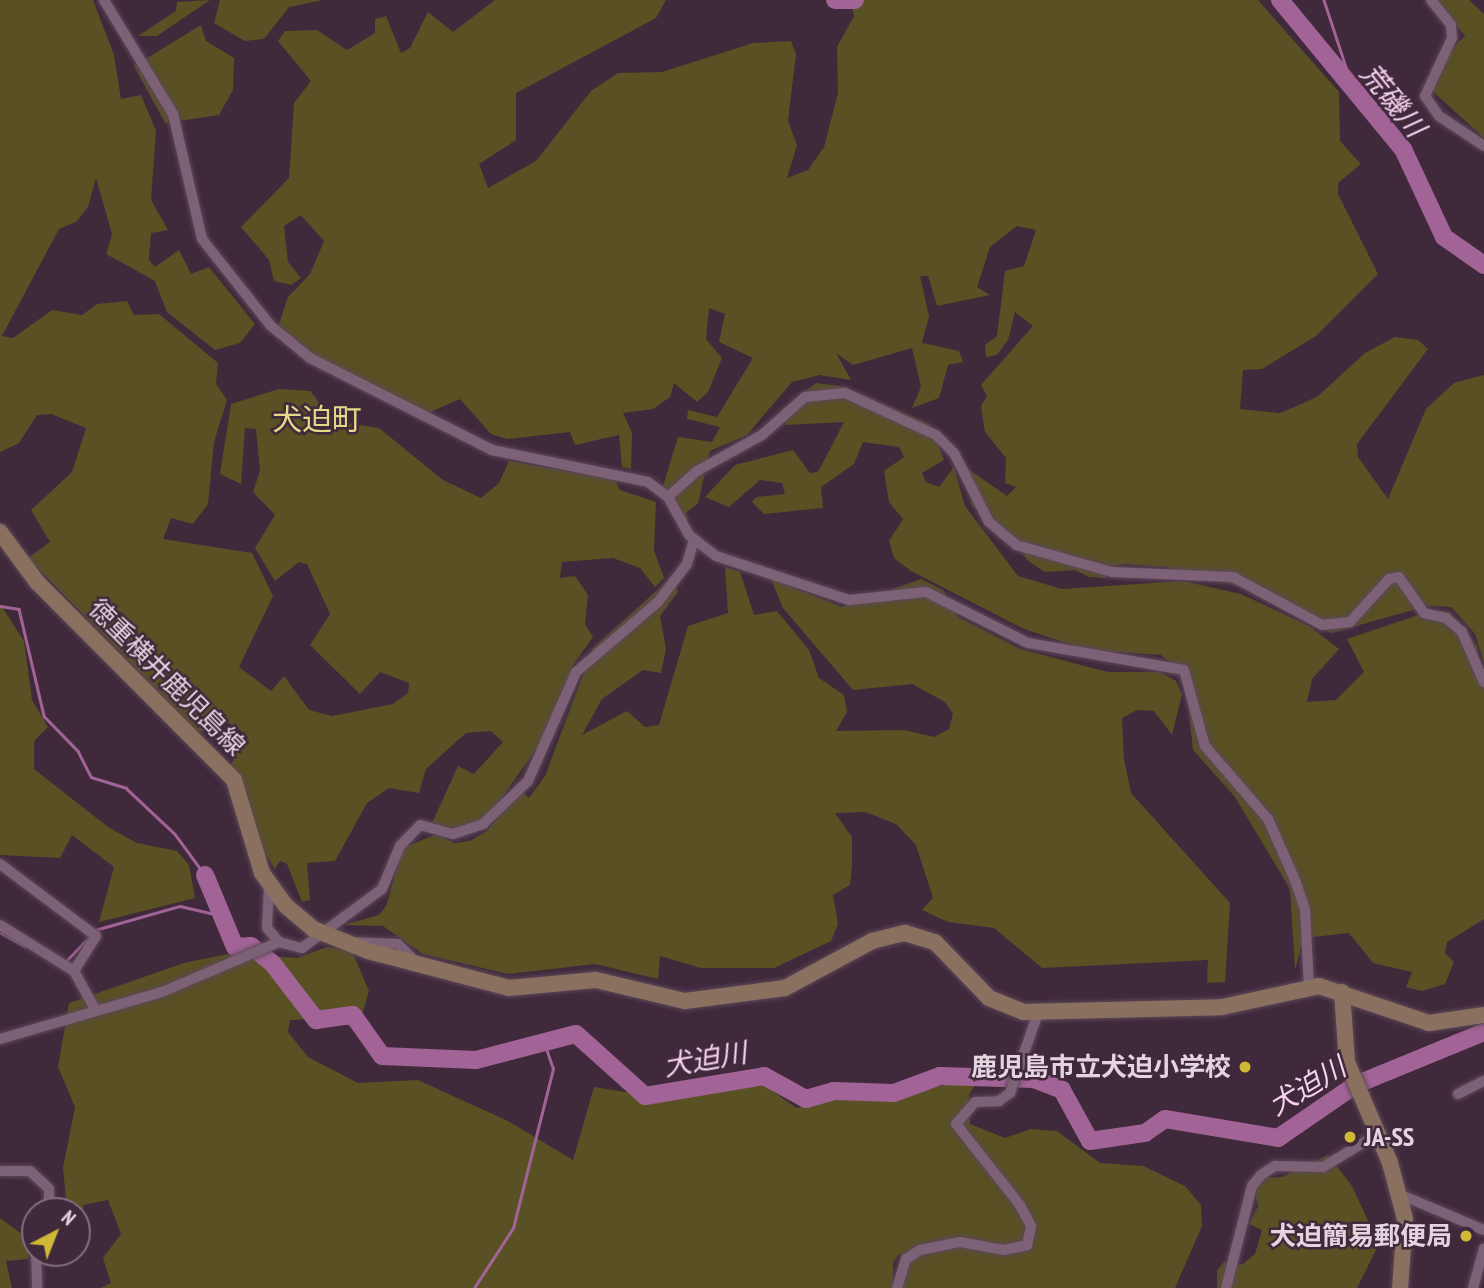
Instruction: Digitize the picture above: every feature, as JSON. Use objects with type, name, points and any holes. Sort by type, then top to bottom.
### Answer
[{"type":"main road","name":"徳重横井鹿児島線","points":[[0,532],[37,582],[234,780],[268,884],[286,906],[324,935],[344,943],[420,967],[509,988],[611,981],[685,1001],[785,988],[872,940],[905,933],[935,942],[997,1003],[1038,1013],[1222,1007],[1309,987],[1342,992],[1429,1023],[1484,1015]]},
{"type":"main road","points":[[1342,992],[1342,1041],[1352,1076],[1378,1134],[1405,1219],[1400,1288]]},
{"type":"street","points":[[104,0],[173,114],[202,239],[271,326],[310,358],[445,431],[534,462],[648,482],[668,497],[694,540],[716,556],[849,600],[926,592],[1028,643],[1184,670],[1205,746],[1268,819],[1295,880],[1305,909],[1309,987]]},
{"type":"street","points":[[1431,0],[1451,25],[1452,38],[1425,96],[1438,116],[1484,146]]},
{"type":"street","points":[[668,497],[697,471],[762,435],[804,397],[845,393],[936,435],[954,453],[985,516],[1016,545],[1112,572],[1233,577],[1322,625],[1350,622],[1389,579],[1399,577],[1424,613],[1446,618],[1462,632],[1484,682]]},
{"type":"street","points":[[268,884],[267,928],[279,942],[302,948],[324,935],[382,889],[400,846],[420,825],[453,834],[483,824],[528,781],[576,672],[658,602],[687,564],[694,540]]},
{"type":"street","points":[[0,864],[96,936],[74,971]]},
{"type":"street","points":[[0,925],[74,971],[95,1009]]},
{"type":"street","points":[[0,1039],[95,1009],[162,992],[279,942]]},
{"type":"street","points":[[897,1288],[906,1259],[920,1250],[960,1242],[1004,1250],[1027,1245],[1031,1226],[1020,1205],[956,1124],[975,1102],[999,1101],[1010,1093],[1038,1013]]},
{"type":"street","points":[[1458,1094],[1484,1081]]},
{"type":"street","points":[[1226,1288],[1252,1186],[1261,1175],[1275,1166],[1323,1167],[1378,1134]]},
{"type":"street","points":[[0,1171],[30,1171],[49,1189],[49,1197]]},
{"type":"street","points":[[1399,1194],[1484,1230]]},
{"type":"street","points":[[1473,1288],[1484,1248]]},
{"type":"street","points":[[36,1267],[37,1288]]},
{"type":"shaded area","points":[[0,0],[93,0],[114,55],[121,99],[141,95],[156,131],[151,200],[168,230],[151,233],[149,260],[155,267],[179,250],[191,274],[209,267],[255,324],[240,343],[215,350],[167,312],[155,281],[106,254],[112,234],[96,178],[88,207],[76,222],[59,229],[2,336],[13,338],[52,310],[82,315],[97,304],[127,301],[134,315],[159,314],[218,363],[216,384],[227,400],[214,442],[208,504],[193,524],[171,518],[163,539],[252,553],[273,596],[239,667],[271,691],[284,676],[309,710],[332,716],[393,704],[408,693],[409,683],[380,672],[360,694],[310,645],[330,614],[307,564],[299,562],[275,581],[255,548],[275,515],[253,492],[260,471],[256,429],[245,428],[241,484],[220,474],[231,404],[279,389],[310,391],[334,421],[379,428],[443,480],[481,498],[499,483],[509,461],[615,480],[620,490],[656,502],[654,551],[664,578],[655,587],[640,568],[613,558],[562,562],[560,578],[575,576],[588,595],[585,624],[593,637],[573,665],[548,733],[490,814],[464,830],[432,823],[458,766],[474,774],[503,742],[491,731],[466,733],[426,769],[419,793],[389,788],[367,803],[335,861],[307,863],[310,900],[302,902],[287,864],[280,861],[275,869],[263,851],[231,766],[243,732],[220,718],[212,729],[198,732],[28,558],[50,542],[31,510],[72,472],[86,428],[51,414],[37,415],[19,443],[0,452]]},
{"type":"shaded area","points":[[210,0],[157,36],[138,36],[176,11],[177,2]]},
{"type":"shaded area","points":[[220,0],[323,0],[289,7],[264,39],[245,41],[214,23]]},
{"type":"shaded area","points":[[495,0],[666,0],[656,18],[516,93],[516,140],[479,164],[488,188],[536,161],[591,91],[618,73],[662,72],[753,43],[791,41],[796,54],[788,121],[797,145],[787,178],[808,170],[824,147],[838,93],[837,47],[854,16],[850,0],[1258,0],[1339,92],[1340,141],[1361,164],[1338,183],[1338,194],[1378,274],[1316,336],[1262,369],[1243,370],[1240,409],[1280,413],[1318,396],[1365,353],[1395,337],[1418,340],[1428,349],[1357,444],[1358,457],[1388,499],[1426,409],[1454,383],[1484,375],[1484,663],[1475,634],[1451,607],[1427,606],[1331,633],[1248,589],[1166,567],[1123,564],[1110,567],[1106,578],[1089,577],[1075,570],[1045,572],[1027,560],[1009,533],[972,506],[964,466],[1007,496],[1016,487],[1005,483],[1006,458],[985,432],[981,406],[987,396],[981,385],[1033,326],[1015,312],[1008,340],[997,355],[986,357],[985,345],[997,336],[1005,271],[1024,266],[1036,230],[1017,226],[990,247],[977,287],[990,295],[937,306],[928,276],[920,276],[929,316],[922,343],[959,351],[963,362],[948,365],[939,398],[912,408],[921,387],[912,348],[853,365],[836,353],[851,380],[820,375],[792,382],[747,435],[710,451],[698,503],[686,513],[688,520],[678,523],[663,486],[678,437],[712,442],[720,427],[687,419],[688,410],[717,417],[753,358],[719,342],[725,314],[709,308],[706,339],[722,358],[708,392],[697,402],[674,383],[670,397],[653,409],[623,413],[632,433],[631,469],[622,467],[619,435],[575,445],[570,432],[507,439],[491,434],[460,399],[428,413],[275,336],[288,297],[310,274],[324,241],[301,215],[284,226],[288,262],[301,278],[291,285],[274,281],[269,260],[241,227],[289,178],[294,103],[311,81],[278,41],[285,31],[317,30],[347,50],[375,33],[375,19],[386,16],[401,53],[410,48],[428,12],[453,32]]},
{"type":"shaded area","points":[[1436,0],[1469,0],[1484,14],[1484,138],[1429,88],[1431,69],[1465,36]]},
{"type":"shaded area","points":[[201,25],[206,41],[234,58],[233,90],[219,115],[165,123],[134,66]]},
{"type":"shaded area","points":[[816,383],[846,387],[931,425],[944,460],[922,473],[926,482],[939,487],[954,467],[965,506],[1018,576],[1062,589],[1183,581],[1241,594],[1309,626],[1339,649],[1312,679],[1307,702],[1336,700],[1364,672],[1347,639],[1433,610],[1450,612],[1477,646],[1484,689],[1484,919],[1447,942],[1445,953],[1454,962],[1445,984],[1422,991],[1406,987],[1412,972],[1373,963],[1349,933],[1312,937],[1301,947],[1295,970],[1290,889],[1235,797],[1193,750],[1185,675],[1161,655],[1087,650],[1024,629],[911,571],[894,558],[889,541],[903,519],[889,502],[884,471],[904,457],[899,447],[863,442],[854,464],[821,487],[823,508],[764,514],[752,502],[756,497],[785,494],[782,483],[760,480],[729,507],[705,497],[735,465],[793,450],[810,473],[818,472],[844,422],[786,425],[781,410]]},
{"type":"shaded area","points":[[725,567],[740,572],[754,615],[777,611],[809,650],[819,678],[844,695],[847,712],[836,731],[904,730],[934,737],[949,729],[953,714],[945,702],[912,684],[853,690],[783,608],[771,579],[842,607],[921,579],[943,590],[958,617],[1020,649],[1108,672],[1160,672],[1176,681],[1182,694],[1172,735],[1154,711],[1137,710],[1122,718],[1124,759],[1131,793],[1230,903],[1225,982],[1207,983],[1208,960],[1042,968],[994,928],[948,922],[922,910],[933,898],[916,845],[896,824],[865,812],[835,813],[852,837],[852,866],[850,885],[833,895],[838,924],[831,941],[774,968],[701,968],[660,956],[658,979],[595,964],[508,974],[423,954],[383,926],[343,925],[379,915],[386,906],[403,848],[437,834],[454,843],[470,841],[487,831],[519,789],[529,798],[545,776],[593,648],[673,576],[678,592],[660,616],[666,649],[661,673],[643,670],[602,699],[582,735],[627,711],[645,727],[659,725],[688,626],[728,613]]},
{"type":"shaded area","points":[[0,604],[24,641],[32,700],[48,727],[34,741],[34,769],[108,827],[137,843],[177,851],[189,865],[195,898],[99,922],[114,867],[72,835],[60,858],[0,855]]},
{"type":"shaded area","points":[[327,947],[352,951],[369,991],[357,1031],[335,1018],[290,1020],[288,1032],[308,1057],[358,1083],[418,1080],[508,1121],[573,1160],[594,1087],[625,1092],[763,1084],[796,1108],[839,1097],[876,1101],[966,1080],[977,1082],[969,1095],[970,1124],[1005,1138],[1031,1129],[1057,1131],[1100,1163],[1143,1166],[1185,1186],[1201,1205],[1202,1226],[1175,1288],[902,1288],[900,1253],[893,1263],[893,1288],[101,1288],[111,1283],[103,1258],[121,1234],[108,1200],[91,1203],[91,1197],[66,1197],[63,1168],[75,1107],[58,1067],[69,1003],[184,963],[233,953],[297,958]]},
{"type":"shaded area","points":[[1328,1155],[1352,1186],[1379,1244],[1357,1288],[1217,1288],[1217,1270],[1224,1262],[1243,1264],[1255,1254],[1262,1230],[1249,1224],[1258,1206],[1254,1191],[1264,1178],[1282,1177]]},
{"type":"shaded area","points":[[0,1218],[21,1234],[21,1260],[6,1261],[12,1288],[0,1288]]},
{"type":"waterway","name":"荒磯川","points":[[835,0],[855,0]]},
{"type":"waterway","name":"荒磯川","points":[[1280,0],[1403,149],[1444,237],[1484,265]]},
{"type":"waterway","points":[[1324,0],[1353,88]]},
{"type":"waterway","points":[[0,606],[19,609],[44,716],[78,751],[91,777],[126,788],[175,834],[205,875]]},
{"type":"waterway","name":"犬迫川","points":[[205,875],[235,947],[251,946],[273,964],[316,1020],[353,1015],[382,1056],[476,1060],[576,1034],[645,1096],[764,1076],[806,1099],[834,1091],[894,1093],[940,1076],[1034,1079],[1062,1090],[1090,1141],[1145,1133],[1165,1119],[1278,1138],[1355,1085],[1484,1032]]},
{"type":"waterway","points":[[95,930],[180,906],[223,916]]},
{"type":"waterway","points":[[0,932],[24,946]]},
{"type":"waterway","points":[[67,960],[88,938]]},
{"type":"waterway","points":[[474,1288],[513,1228],[553,1069],[544,1043]]},
{"type":"place","name":"鹿児島市立犬迫小学校","points":[[1245,1067]]},
{"type":"place","name":"JA-SS","points":[[1350,1137]]},
{"type":"place","name":"犬迫簡易郵便局","points":[[1466,1236]]},
{"type":"district","name":"犬迫町","points":[[317,419]]}]
